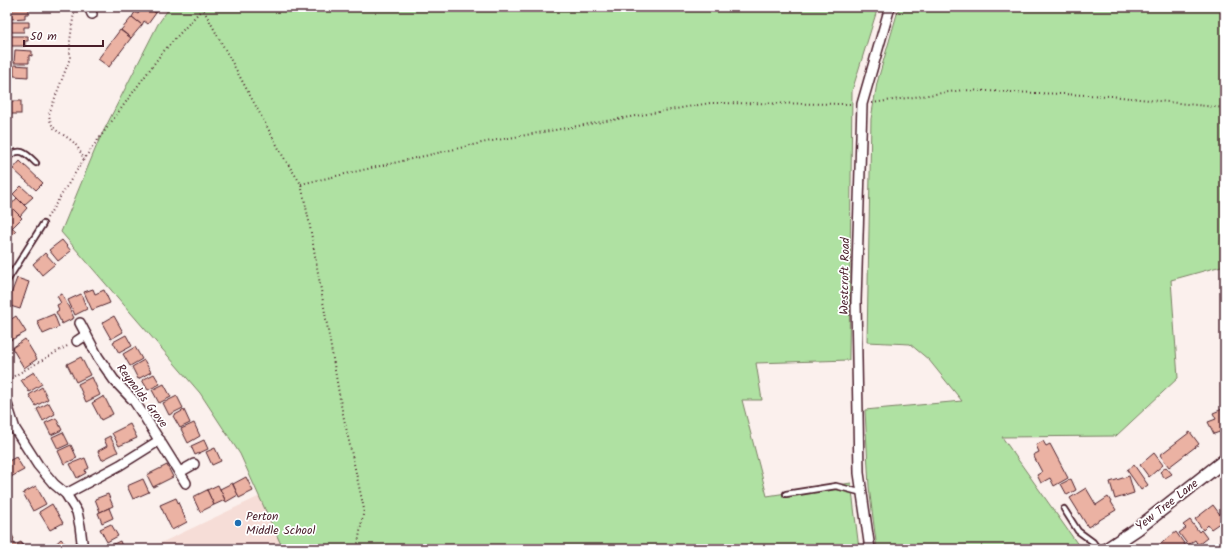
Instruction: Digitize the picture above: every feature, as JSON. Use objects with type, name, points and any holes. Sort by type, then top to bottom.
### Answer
[{"type":"street","name":"Westcroft Road","points":[[870,549],[859,473],[856,301],[862,104],[890,7]]},
{"type":"street","name":"Reynolds Grove","points":[[80,323],[102,363],[114,380],[134,401],[186,483]]},
{"type":"street","points":[[77,341],[86,335]]},
{"type":"street","points":[[7,404],[15,429],[38,466],[54,484],[66,494],[77,512],[82,542],[80,549]]},
{"type":"street","points":[[7,434],[15,429]]},
{"type":"street","points":[[66,494],[120,465],[160,440]]},
{"type":"street","name":"Yew Tree Lane","points":[[1107,549],[1137,529],[1225,460]]},
{"type":"street","points":[[180,472],[194,464]]},
{"type":"lane","points":[[7,158],[14,153],[21,152],[27,154],[36,163]]},
{"type":"lane","points":[[7,281],[43,224]]},
{"type":"lane","points":[[786,494],[836,486],[863,493]]},
{"type":"lane","points":[[1064,509],[1078,531],[1093,542],[1098,549]]},
{"type":"path","points":[[80,7],[74,12],[70,41],[70,58],[49,114],[50,123],[56,130],[75,143],[84,159]]},
{"type":"path","points":[[43,224],[84,159],[162,54],[203,7],[284,158],[301,184],[341,405],[364,509],[357,549]]},
{"type":"path","points":[[301,184],[486,142],[710,103],[862,104],[963,90],[1111,96],[1225,108]]},
{"type":"path","points":[[7,380],[77,341]]},
{"type":"shaded area","name":"Perton Middle School","points":[[260,496],[283,549],[148,549]]},
{"type":"green space","points":[[170,7],[878,7],[852,91],[849,360],[756,363],[762,400],[742,400],[767,496],[851,483],[859,549],[283,549],[240,454],[200,393],[61,232],[99,140],[158,24]]},
{"type":"green space","points":[[899,7],[1225,7],[1225,265],[1171,280],[1178,378],[1116,436],[1002,437],[1081,549],[877,549],[869,487],[865,410],[962,401],[929,360],[910,344],[867,342],[871,119],[877,83]]},
{"type":"building","points":[[144,7],[148,7],[156,13],[148,24],[144,21],[142,25],[132,17],[135,12],[138,14]]},
{"type":"building","points":[[148,7],[161,7],[156,13]]},
{"type":"building","points":[[29,8],[29,14],[25,14],[25,18],[11,19],[11,9]]},
{"type":"building","points":[[132,17],[142,25],[131,38],[121,30]]},
{"type":"building","points":[[11,22],[29,22],[29,27],[24,27],[24,32],[11,32]]},
{"type":"building","points":[[120,30],[131,38],[109,67],[98,59]]},
{"type":"building","points":[[11,36],[28,36],[28,41],[25,41],[25,46],[11,46]]},
{"type":"building","points":[[15,50],[32,51],[32,56],[29,55],[29,63],[14,63]]},
{"type":"building","points":[[14,65],[28,66],[28,77],[14,76]]},
{"type":"building","points":[[7,101],[21,101],[21,114],[7,114]]},
{"type":"building","points":[[20,161],[43,183],[36,190],[13,169]]},
{"type":"building","points":[[21,186],[33,197],[24,205],[13,194]]},
{"type":"building","points":[[17,198],[27,208],[20,216],[10,206]]},
{"type":"building","points":[[11,207],[22,218],[12,228],[7,223],[7,211]]},
{"type":"building","points":[[7,223],[16,231],[7,240]]},
{"type":"building","points":[[62,240],[71,251],[58,261],[49,250]]},
{"type":"building","points":[[45,253],[55,264],[42,275],[33,264]]},
{"type":"building","points":[[17,278],[29,282],[20,309],[7,305]]},
{"type":"building","points":[[93,289],[95,294],[104,290],[110,303],[92,310],[84,292]]},
{"type":"building","points":[[62,294],[74,318],[62,324],[56,312],[59,310],[57,305],[61,303],[57,296]]},
{"type":"building","points":[[81,294],[87,309],[75,315],[68,300]]},
{"type":"building","points":[[54,314],[59,327],[43,334],[37,321]]},
{"type":"building","points":[[16,316],[26,332],[11,340],[7,333],[7,322]]},
{"type":"building","points":[[114,316],[123,332],[111,339],[102,323]]},
{"type":"building","points":[[126,335],[132,346],[119,353],[113,342]]},
{"type":"building","points":[[25,339],[37,359],[24,368],[12,348]]},
{"type":"building","points":[[135,347],[142,359],[130,366],[123,354]]},
{"type":"building","points":[[81,357],[90,375],[76,382],[67,364]]},
{"type":"building","points":[[144,360],[151,372],[138,379],[132,367]]},
{"type":"building","points":[[34,372],[42,384],[29,392],[21,380]]},
{"type":"building","points":[[154,374],[160,384],[148,390],[142,380]]},
{"type":"building","points":[[92,377],[100,395],[86,402],[78,384]]},
{"type":"building","points":[[164,384],[171,397],[159,403],[152,390]]},
{"type":"building","points":[[42,387],[48,399],[36,406],[29,395]]},
{"type":"building","points":[[104,396],[113,414],[101,420],[92,403]]},
{"type":"building","points":[[177,396],[183,408],[169,415],[163,403]]},
{"type":"building","points":[[49,403],[55,414],[43,421],[37,409]]},
{"type":"building","points":[[1225,408],[1225,430],[1214,434],[1208,422],[1216,419],[1213,413]]},
{"type":"building","points":[[184,410],[190,423],[180,428],[173,416]]},
{"type":"building","points":[[56,418],[62,430],[51,435],[45,423]]},
{"type":"building","points":[[194,423],[200,436],[188,443],[181,429]]},
{"type":"building","points":[[130,424],[137,438],[119,446],[112,433]]},
{"type":"building","points":[[63,432],[69,444],[58,449],[52,437]]},
{"type":"building","points":[[1190,432],[1199,444],[1169,467],[1160,455]]},
{"type":"building","points":[[110,436],[118,452],[102,460],[98,451],[107,446],[104,439]]},
{"type":"building","points":[[204,440],[208,449],[195,455],[191,446]]},
{"type":"building","points":[[1043,441],[1046,446],[1050,444],[1068,478],[1054,486],[1050,478],[1041,483],[1037,475],[1042,472],[1033,455],[1039,452],[1036,445]]},
{"type":"building","points":[[71,445],[77,458],[64,464],[58,451]]},
{"type":"building","points":[[215,448],[221,461],[212,465],[206,452]]},
{"type":"building","points":[[1154,453],[1163,465],[1149,477],[1140,465]]},
{"type":"building","points":[[16,457],[24,470],[7,479],[7,462]]},
{"type":"building","points":[[85,458],[89,468],[85,470],[86,473],[77,478],[70,464]]},
{"type":"building","points":[[167,465],[173,477],[153,487],[147,475]]},
{"type":"building","points":[[1134,465],[1148,485],[1141,490],[1127,470]]},
{"type":"building","points":[[1166,467],[1172,474],[1165,478],[1160,472]]},
{"type":"building","points":[[1129,476],[1134,493],[1115,499],[1110,482]]},
{"type":"building","points":[[246,477],[253,491],[239,498],[233,484]]},
{"type":"building","points":[[143,479],[149,492],[133,499],[127,486]]},
{"type":"building","points":[[1071,479],[1076,490],[1067,495],[1061,484]]},
{"type":"building","points":[[232,483],[238,495],[226,502],[220,489]]},
{"type":"building","points":[[218,485],[225,500],[214,505],[207,490]]},
{"type":"building","points":[[36,486],[46,504],[33,511],[23,493]]},
{"type":"building","points":[[1086,488],[1096,505],[1108,497],[1116,510],[1088,527],[1070,498]]},
{"type":"building","points":[[207,490],[214,505],[200,512],[193,497]]},
{"type":"building","points":[[108,494],[113,506],[100,512],[95,499]]},
{"type":"building","points":[[176,498],[187,522],[172,530],[160,505]]},
{"type":"building","points":[[52,504],[63,523],[50,530],[39,512]]},
{"type":"building","points":[[1213,505],[1224,520],[1211,529],[1208,525],[1203,530],[1195,519]]},
{"type":"building","points":[[109,508],[113,518],[102,523],[98,513]]},
{"type":"building","points":[[1190,520],[1199,532],[1201,530],[1207,538],[1198,545],[1195,540],[1188,545],[1179,533],[1186,528],[1183,525]]},
{"type":"building","points":[[111,524],[118,536],[107,542],[100,529]]},
{"type":"building","points":[[9,529],[14,539],[7,543],[7,531]]},
{"type":"building","points":[[1176,532],[1188,549],[1162,549],[1159,545]]},
{"type":"building","points":[[61,539],[70,549],[50,549]]},
{"type":"building","points":[[13,541],[15,545],[21,542],[25,549],[7,549],[7,545]]},
{"type":"building","points":[[120,541],[123,549],[107,549],[107,547]]},
{"type":"place","name":"Perton Middle School","points":[[238,523]]}]
